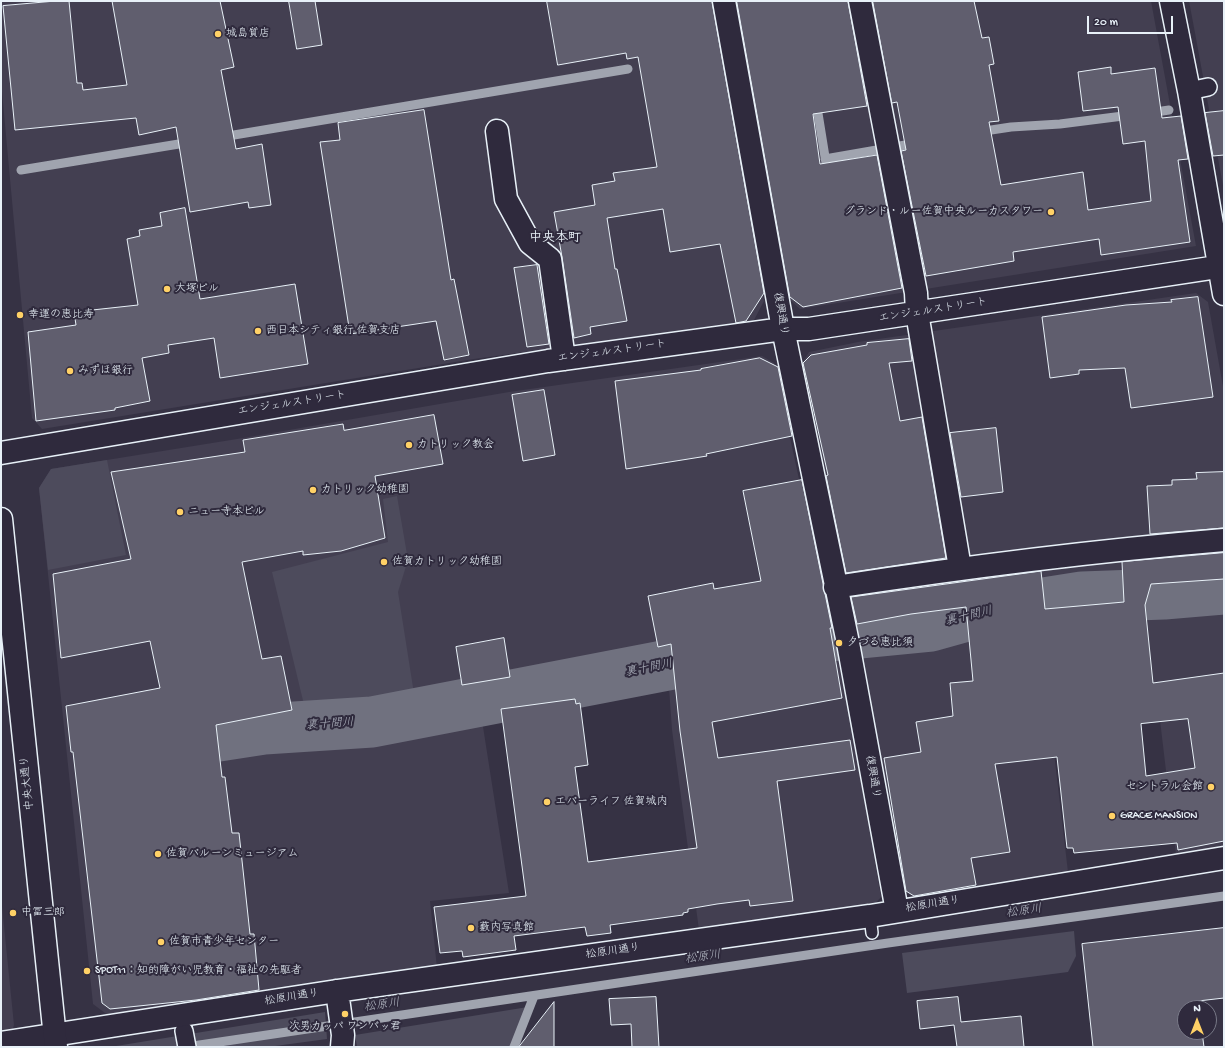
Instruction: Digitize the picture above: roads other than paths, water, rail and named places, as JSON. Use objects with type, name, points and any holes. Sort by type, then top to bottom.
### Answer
[{"type":"street","name":"復興通り","points":[[724,1],[783,329],[835,587],[846,634],[897,911]]},
{"type":"street","points":[[860,1],[916,293],[917,313],[960,568]]},
{"type":"street","points":[[1171,1],[1199,89],[1222,266],[1224,294]]},
{"type":"street","points":[[497,131],[506,199],[530,243],[550,259],[564,359]]},
{"type":"street","name":"エンジェルストリート","points":[[1,453],[564,359],[783,329],[809,329],[1222,266]]},
{"type":"street","name":"中央大通り","points":[[1,519],[55,1041]]},
{"type":"street","points":[[835,587],[960,568],[1106,550],[1224,540]]},
{"type":"street","name":"松原川通り","points":[[1,1043],[55,1041],[871,925],[897,911],[1224,858]]},
{"type":"street","points":[[338,1001],[343,1041]]},
{"type":"waterway","points":[[222,137],[628,69]]},
{"type":"waterway","points":[[816,101],[826,163]]},
{"type":"waterway","points":[[1149,113],[1169,110]]},
{"type":"waterway","points":[[978,132],[1011,127],[1060,124],[1131,115]]},
{"type":"waterway","points":[[21,170],[191,142]]},
{"type":"waterway","points":[[825,159],[917,143]]},
{"type":"waterway","name":"裏十間川","points":[[147,747],[264,729],[372,722],[808,638],[931,626],[974,614],[1082,597],[1164,594],[1224,589]]},
{"type":"waterway","name":"松原川","points":[[186,1047],[888,943],[1224,896]]},
{"type":"waterway","points":[[514,1047],[534,996]]},
{"type":"place","name":"城島質店","points":[[218,34]]},
{"type":"place","name":"グランド・ルー佐賀中央ルーカスタワー","points":[[1051,212]]},
{"type":"place","name":"大塚ビル","points":[[167,289]]},
{"type":"place","name":"幸運の恵比寿","points":[[20,315]]},
{"type":"place","name":"西日本シティ銀行 佐賀支店","points":[[258,331]]},
{"type":"place","name":"みずほ銀行","points":[[70,371]]},
{"type":"place","name":"カトリック教会","points":[[409,445]]},
{"type":"place","name":"カトリック幼稚園","points":[[313,490]]},
{"type":"place","name":"ニュー寺本ビル","points":[[180,512]]},
{"type":"place","name":"佐賀カトリック幼稚園","points":[[384,562]]},
{"type":"place","name":"夕づる恵比須","points":[[839,643]]},
{"type":"place","name":"セントラル会館","points":[[1211,787]]},
{"type":"place","name":"エバーライフ 佐賀城内","points":[[547,802]]},
{"type":"place","name":"GRACE MANSION","points":[[1112,816]]},
{"type":"place","name":"佐賀バルーンミュージアム","points":[[158,854]]},
{"type":"place","name":"中冨三郎","points":[[13,913]]},
{"type":"place","name":"藪内写真館","points":[[471,928]]},
{"type":"place","name":"佐賀市青少年センター","points":[[161,942]]},
{"type":"place","name":"SPOT11：知的障がい児教育・福祉の先駆者","points":[[87,971]]},
{"type":"place","name":"次男カッパ ワンパッ君","points":[[345,1014]]},
{"type":"district","name":"中央本町","points":[[555,239]]}]
